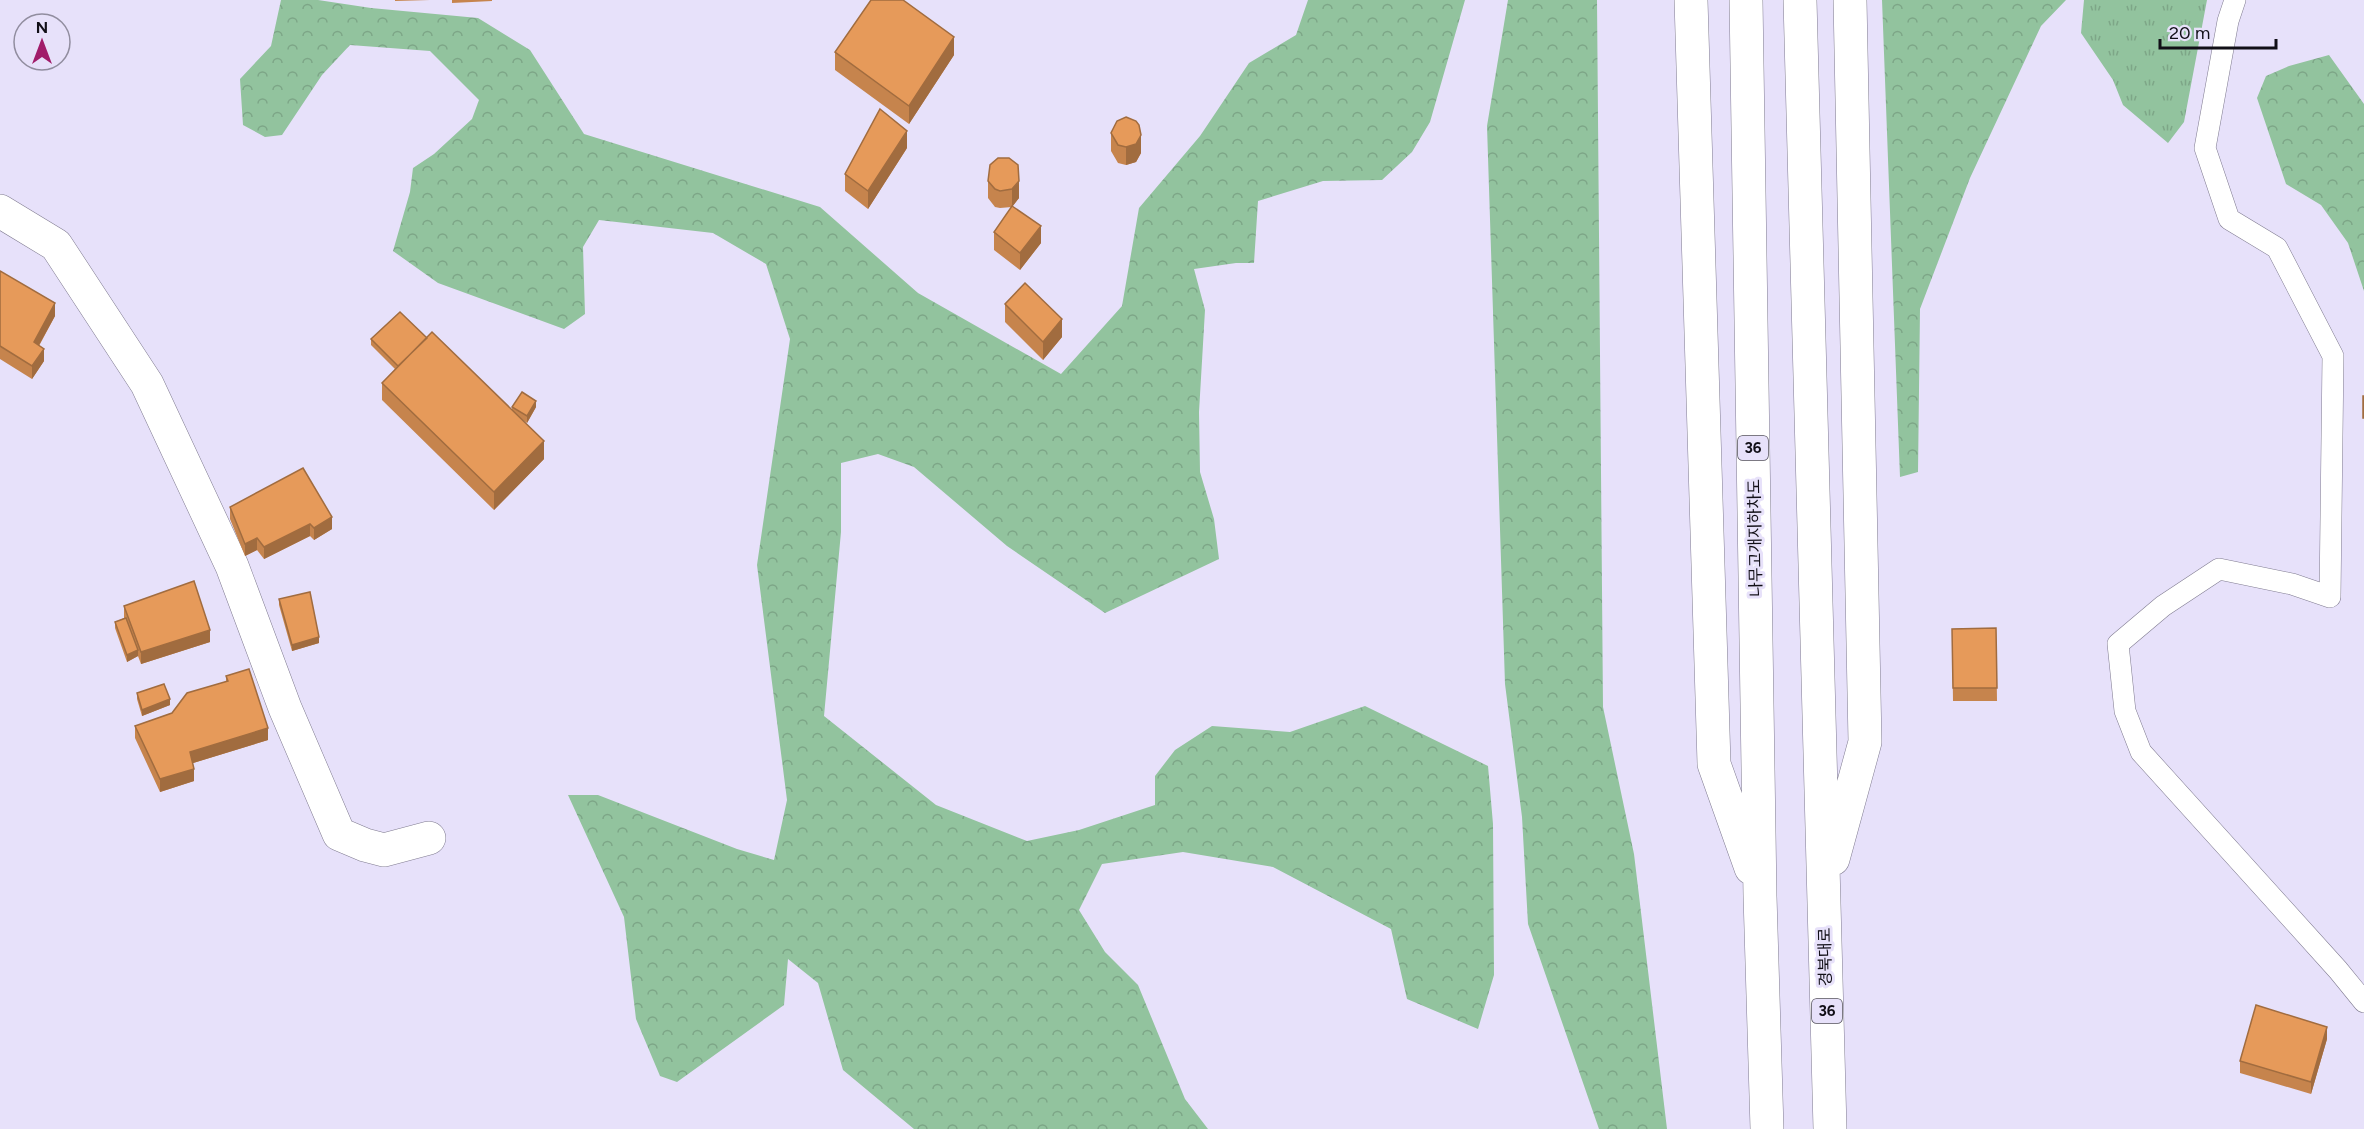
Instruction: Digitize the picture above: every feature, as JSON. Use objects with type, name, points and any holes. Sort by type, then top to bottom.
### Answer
[{"type":"main road","points":[[1691,0],[1714,764],[1760,896],[1767,1129]]},
{"type":"main road","name":"나무고개지하차도","points":[[1746,0],[1760,896]]},
{"type":"main road","points":[[1800,0],[1824,893]]},
{"type":"main road","points":[[1824,893],[1865,742],[1850,0]]},
{"type":"main road","points":[[0,212],[56,245],[147,384],[232,566],[285,708],[339,834],[384,850],[429,838]]},
{"type":"main road","name":"경북대로","points":[[1824,893],[1830,1129]]},
{"type":"lane","points":[[2235,0],[2228,21],[2205,148],[2229,219],[2277,248],[2333,356],[2330,597],[2292,584],[2219,569],[2163,606],[2118,644],[2125,711],[2141,752],[2338,970],[2364,1002]]},
{"type":"green space","points":[[281,0],[318,0],[371,8],[478,18],[530,50],[584,134],[820,207],[918,293],[1061,374],[1122,306],[1139,208],[1200,136],[1249,63],[1296,35],[1308,0],[1465,0],[1430,122],[1412,152],[1382,180],[1323,181],[1258,201],[1254,263],[1194,269],[1205,310],[1199,412],[1200,472],[1214,519],[1219,559],[1105,613],[1007,546],[914,467],[878,454],[841,463],[841,532],[824,716],[936,805],[1027,841],[1079,830],[1155,805],[1155,776],[1175,750],[1212,726],[1290,732],[1365,706],[1488,766],[1493,824],[1494,975],[1478,1029],[1407,999],[1391,929],[1273,867],[1183,852],[1102,864],[1079,910],[1105,952],[1138,985],[1185,1099],[1208,1129],[914,1129],[843,1070],[818,983],[788,959],[784,1005],[677,1082],[660,1076],[636,1019],[624,917],[568,795],[598,795],[737,849],[774,860],[787,800],[757,565],[790,339],[766,264],[713,233],[599,220],[583,247],[585,314],[564,329],[438,283],[393,251],[410,192],[413,168],[434,154],[472,119],[479,100],[430,51],[350,45],[322,75],[282,135],[265,137],[243,125],[240,79],[271,46]]},
{"type":"green space","points":[[1508,0],[1597,0],[1603,707],[1634,854],[1667,1129],[1599,1129],[1528,924],[1522,817],[1505,684],[1487,126]]},
{"type":"green space","points":[[1882,0],[2066,0],[2041,26],[1970,178],[1920,309],[1918,472],[1900,477]]},
{"type":"green space","points":[[2084,0],[2207,0],[2184,122],[2168,143],[2123,105],[2113,80],[2081,33]]},
{"type":"green space","points":[[2329,55],[2364,104],[2364,291],[2348,243],[2321,205],[2286,184],[2257,98],[2266,76],[2289,66]]},
{"type":"building","points":[[871,0],[903,0],[954,37],[909,106],[835,52]]},
{"type":"building","points":[[880,109],[907,131],[868,191],[845,174]]},
{"type":"building","points":[[1126,117],[1136,121],[1141,135],[1136,144],[1126,147],[1118,145],[1111,133],[1117,121]]},
{"type":"building","points":[[998,158],[1009,158],[1018,165],[1019,181],[1012,189],[1000,191],[988,181],[990,165]]},
{"type":"building","points":[[1012,206],[1041,226],[1020,253],[994,232]]},
{"type":"building","points":[[0,271],[55,303],[34,342],[44,349],[32,366],[0,346]]},
{"type":"building","points":[[1025,283],[1062,319],[1043,342],[1005,304]]},
{"type":"building","points":[[400,312],[427,338],[398,366],[371,339]]},
{"type":"building","points":[[432,332],[544,441],[494,492],[382,383]]},
{"type":"building","points":[[522,392],[536,401],[527,416],[512,407]]},
{"type":"building","points":[[303,468],[332,517],[314,528],[310,524],[264,547],[257,538],[245,544],[230,507]]},
{"type":"building","points":[[194,581],[210,630],[141,652],[124,606]]},
{"type":"building","points":[[310,592],[319,637],[292,645],[279,599]]},
{"type":"building","points":[[126,618],[138,650],[127,655],[115,622]]},
{"type":"building","points":[[1996,628],[1997,688],[1953,688],[1952,629]]},
{"type":"building","points":[[249,669],[268,728],[190,752],[194,769],[160,779],[135,726],[172,713],[187,693],[228,681],[226,676]]},
{"type":"building","points":[[164,684],[170,699],[142,710],[137,693]]},
{"type":"building","points":[[2256,1005],[2327,1027],[2311,1082],[2240,1061]]}]
